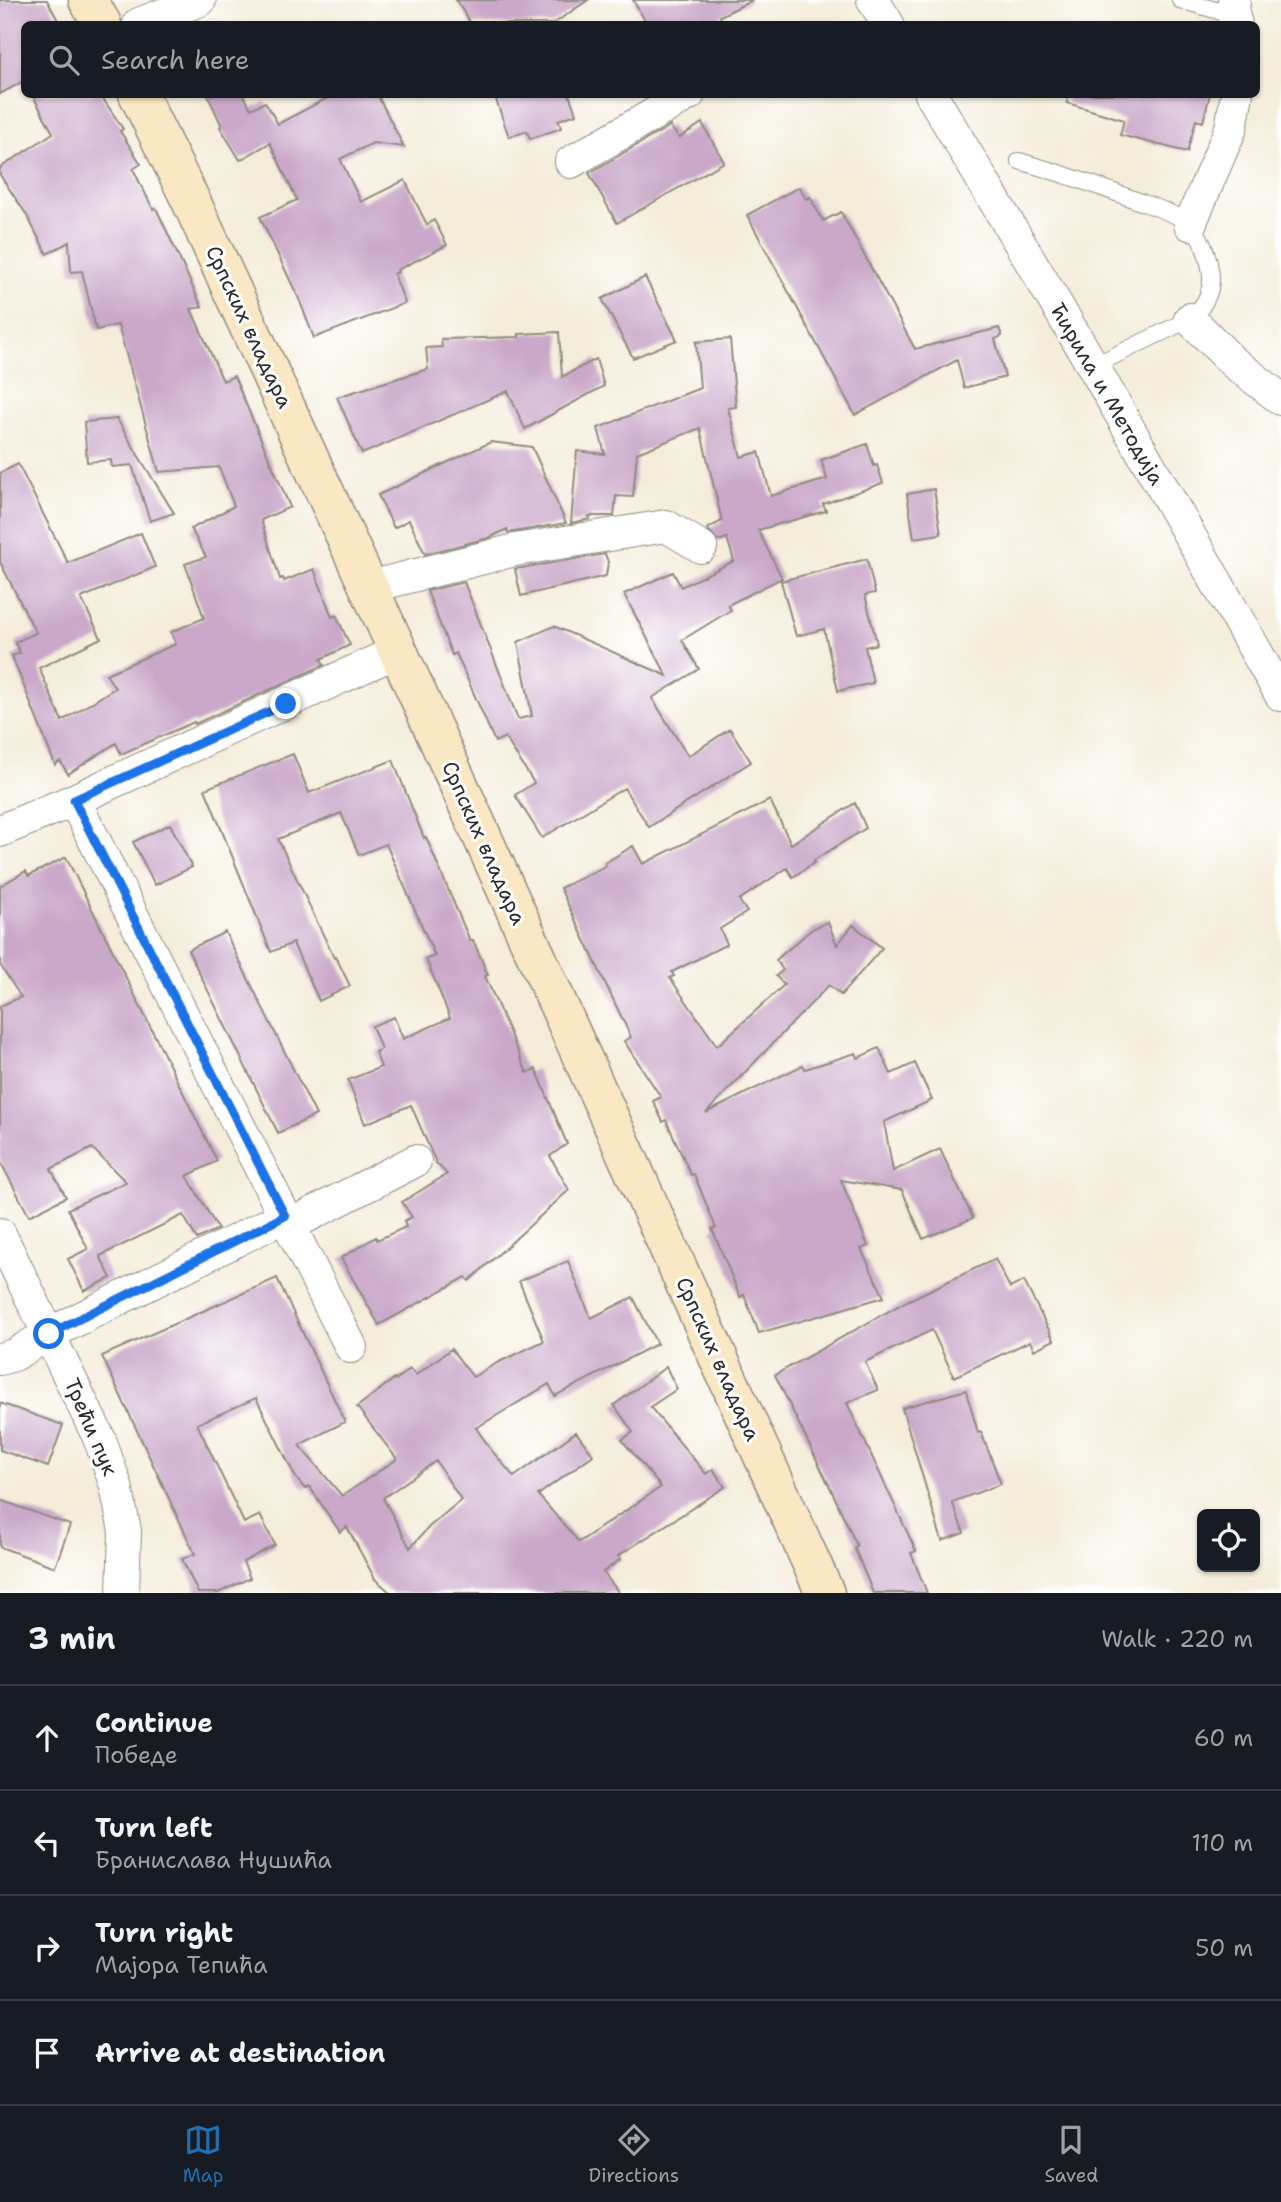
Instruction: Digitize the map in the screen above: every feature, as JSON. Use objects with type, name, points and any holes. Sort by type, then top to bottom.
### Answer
[{"type":"main road","points":[[88,0],[100,21]]},
{"type":"main road","name":"Српских владара","points":[[140,98],[190,199],[369,587],[825,1593]]},
{"type":"street","points":[[147,21],[200,0]]},
{"type":"street","points":[[571,162],[682,98]]},
{"type":"street","name":"Ћирила и Методија","points":[[933,98],[1093,366],[1281,695]]},
{"type":"street","points":[[1190,224],[1231,128],[1236,98]]},
{"type":"street","points":[[1190,319],[1233,362],[1281,399]]},
{"type":"street","points":[[369,587],[515,550],[666,526],[701,547]]},
{"type":"street","points":[[0,831],[74,800],[398,651]]},
{"type":"street","points":[[74,800],[351,1347]]},
{"type":"street","points":[[0,1359],[15,1355],[49,1334],[415,1161]]},
{"type":"street","name":"Трећи пук","points":[[0,1234],[100,1440],[116,1486],[125,1531],[122,1593]]},
{"type":"lane","points":[[1180,0],[1234,13]]},
{"type":"lane","points":[[1019,161],[1081,179],[1157,208],[1190,224],[1202,242],[1212,268],[1207,300],[1202,309],[1190,319],[1093,366]]},
{"type":"building","points":[[0,0],[47,0],[58,21],[21,21],[21,83],[0,94]]},
{"type":"building","points":[[456,0],[588,0],[557,21],[469,21]]},
{"type":"building","points":[[633,0],[753,0],[720,16],[722,21],[645,21]]},
{"type":"building","points":[[34,98],[103,98],[123,129],[120,131],[141,164],[133,169],[153,209],[156,208],[202,307],[191,309],[223,381],[234,376],[290,507],[261,520],[280,579],[283,578],[284,581],[314,569],[332,617],[336,615],[350,645],[321,659],[324,665],[195,724],[194,722],[121,754],[116,743],[68,774],[60,761],[55,765],[12,656],[20,653],[15,642],[36,633],[0,562],[0,473],[18,464],[68,563],[141,533],[155,567],[81,598],[101,638],[39,668],[62,721],[115,688],[106,674],[176,644],[171,632],[204,618],[185,564],[206,557],[191,529],[234,506],[219,467],[159,472],[118,325],[96,330],[82,271],[71,272],[69,242],[47,254],[26,214],[0,175],[0,168],[53,133]]},
{"type":"building","points":[[209,98],[245,98],[251,109],[265,102],[278,124],[327,98],[379,98],[404,147],[373,143],[340,159],[361,202],[405,180],[427,225],[434,220],[447,245],[394,274],[405,303],[314,338],[299,299],[260,217],[297,200],[270,143],[240,160],[220,127],[222,126]]},
{"type":"building","points":[[495,98],[570,98],[576,114],[558,120],[561,128],[530,139],[527,131],[509,137]]},
{"type":"building","points":[[1068,98],[1209,98],[1203,122],[1196,120],[1187,152],[1120,135],[1124,120],[1067,103]]},
{"type":"building","points":[[702,123],[724,162],[617,223],[589,173],[670,126],[679,138]]},
{"type":"building","points":[[799,187],[806,199],[810,197],[823,221],[841,212],[915,349],[999,328],[1002,336],[995,339],[1005,377],[964,388],[957,360],[855,415],[747,215]]},
{"type":"building","points":[[645,277],[677,340],[633,358],[602,299]]},
{"type":"building","points":[[559,332],[562,377],[596,359],[604,386],[525,429],[508,391],[362,454],[337,397],[428,369],[426,348],[442,347],[441,339],[519,337],[519,334]]},
{"type":"building","points":[[730,339],[736,407],[728,408],[741,457],[759,452],[771,496],[827,479],[821,460],[867,444],[883,483],[823,504],[826,511],[758,530],[782,578],[728,605],[731,610],[682,640],[699,669],[652,698],[688,756],[730,729],[751,762],[649,827],[624,788],[542,838],[515,795],[534,783],[505,737],[495,742],[456,653],[452,655],[427,591],[464,582],[518,719],[532,716],[518,642],[554,626],[667,676],[624,594],[673,572],[681,587],[734,561],[727,538],[718,541],[707,529],[722,521],[700,428],[637,453],[633,497],[616,496],[614,516],[589,516],[590,519],[571,523],[577,451],[605,454],[598,428],[700,388],[696,342]]},
{"type":"building","points":[[117,419],[174,513],[150,521],[132,465],[112,467],[111,460],[87,462],[84,422]]},
{"type":"building","points":[[491,442],[532,447],[566,523],[508,533],[507,529],[489,538],[425,554],[409,520],[394,528],[378,495]]},
{"type":"building","points":[[934,489],[941,534],[914,538],[907,494]]},
{"type":"building","points":[[605,554],[608,562],[606,576],[521,596],[515,569]]},
{"type":"building","points":[[867,559],[875,593],[865,595],[877,644],[865,647],[873,683],[838,691],[824,629],[796,636],[781,581]]},
{"type":"building","points":[[293,754],[309,793],[393,760],[424,838],[426,837],[470,941],[473,940],[488,975],[485,976],[527,1073],[536,1069],[567,1144],[550,1156],[569,1190],[469,1281],[466,1277],[379,1325],[341,1258],[376,1237],[377,1240],[406,1227],[404,1221],[412,1217],[402,1202],[447,1174],[436,1163],[411,1105],[365,1124],[348,1080],[381,1067],[375,1052],[381,1049],[372,1026],[394,1017],[403,1039],[450,1018],[426,959],[435,956],[386,844],[359,855],[341,813],[278,839],[350,986],[319,1001],[293,943],[271,952],[205,789]]},
{"type":"building","points":[[770,800],[791,844],[855,803],[866,828],[814,860],[815,862],[793,877],[787,868],[739,900],[747,912],[720,929],[727,944],[672,972],[674,976],[670,978],[717,1046],[784,985],[776,976],[783,970],[776,960],[812,929],[828,922],[837,945],[853,925],[882,948],[841,995],[829,985],[706,1113],[803,1065],[805,1069],[856,1053],[858,1058],[879,1048],[891,1074],[915,1063],[932,1100],[884,1122],[893,1171],[940,1149],[973,1218],[923,1239],[902,1190],[841,1180],[868,1246],[861,1249],[884,1297],[759,1333],[744,1295],[740,1297],[712,1229],[716,1228],[694,1174],[691,1175],[666,1120],[663,1122],[653,1101],[661,1097],[624,1041],[631,1037],[560,888],[606,866],[605,863],[633,846],[643,864]]},
{"type":"building","points":[[170,824],[192,867],[155,885],[133,842]]},
{"type":"building","points":[[66,857],[217,1161],[187,1176],[218,1229],[197,1239],[183,1215],[100,1256],[111,1278],[84,1291],[68,1259],[88,1249],[68,1209],[126,1182],[92,1148],[51,1169],[66,1197],[29,1216],[0,1161],[0,1006],[21,997],[0,965],[0,886],[26,871],[28,876]]},
{"type":"building","points":[[225,932],[316,1115],[278,1133],[188,950]]},
{"type":"building","points":[[995,1259],[1010,1288],[1024,1281],[1054,1340],[1034,1350],[1030,1341],[954,1377],[932,1330],[865,1362],[878,1390],[847,1403],[916,1551],[911,1553],[927,1593],[873,1593],[854,1547],[857,1546],[775,1375],[907,1301]]},
{"type":"building","points":[[568,1261],[591,1318],[633,1297],[657,1344],[555,1396],[549,1384],[476,1428],[514,1477],[576,1432],[593,1455],[538,1495],[579,1542],[661,1487],[622,1440],[633,1432],[614,1405],[666,1367],[677,1389],[650,1407],[706,1474],[713,1469],[725,1487],[618,1556],[621,1559],[603,1572],[619,1593],[391,1593],[375,1579],[347,1527],[340,1532],[309,1486],[305,1489],[296,1478],[256,1398],[197,1424],[244,1523],[260,1515],[275,1545],[243,1562],[250,1578],[218,1593],[198,1593],[182,1559],[195,1554],[102,1356],[277,1278],[345,1422],[299,1445],[342,1496],[397,1459],[357,1407],[410,1369],[416,1375],[451,1349],[473,1377],[544,1341],[519,1281]],"holes":[[[436,1461],[461,1500],[429,1527],[410,1548],[383,1498]]]},
{"type":"building","points":[[966,1390],[978,1433],[981,1432],[1001,1484],[952,1502],[964,1533],[942,1541],[902,1408]]},
{"type":"building","points":[[0,1403],[63,1425],[48,1467],[0,1450]]},
{"type":"building","points":[[0,1500],[70,1525],[55,1567],[0,1547]]},
{"type":"route","points":[[49,1334],[285,1216],[74,800],[286,704]]}]
